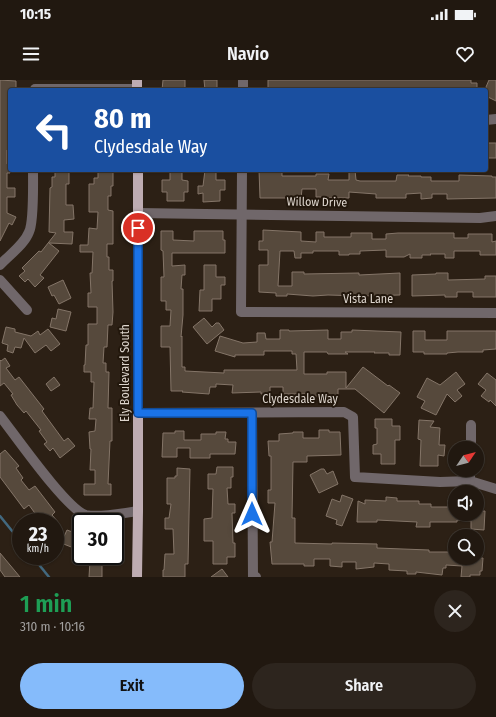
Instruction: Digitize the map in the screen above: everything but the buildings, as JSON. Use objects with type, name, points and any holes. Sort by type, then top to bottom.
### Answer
[{"type":"main road","name":"Ely Boulevard South","points":[[137,577],[138,172]]},
{"type":"street","points":[[35,86],[137,86]]},
{"type":"street","points":[[0,265],[30,232],[32,221],[33,172]]},
{"type":"street","points":[[242,172],[242,214]]},
{"type":"street","name":"Willow Drive","points":[[138,213],[480,218],[496,216]]},
{"type":"street","name":"Vista Lane","points":[[242,214],[240,312],[496,313]]},
{"type":"street","points":[[0,280],[27,310]]},
{"type":"street","name":"Clydesdale Way","points":[[138,413],[344,412],[354,417],[355,477],[440,482],[470,481],[496,489]]},
{"type":"street","points":[[252,413],[252,576],[256,577]]},
{"type":"street","points":[[0,416],[65,499],[86,515],[108,515],[138,511]]},
{"type":"street","points":[[471,441],[472,425]]},
{"type":"waterway","points":[[0,516],[12,531]]},
{"type":"waterway","points":[[39,565],[49,577]]},
{"type":"route","points":[[138,228],[138,413],[252,413],[252,514]]}]
